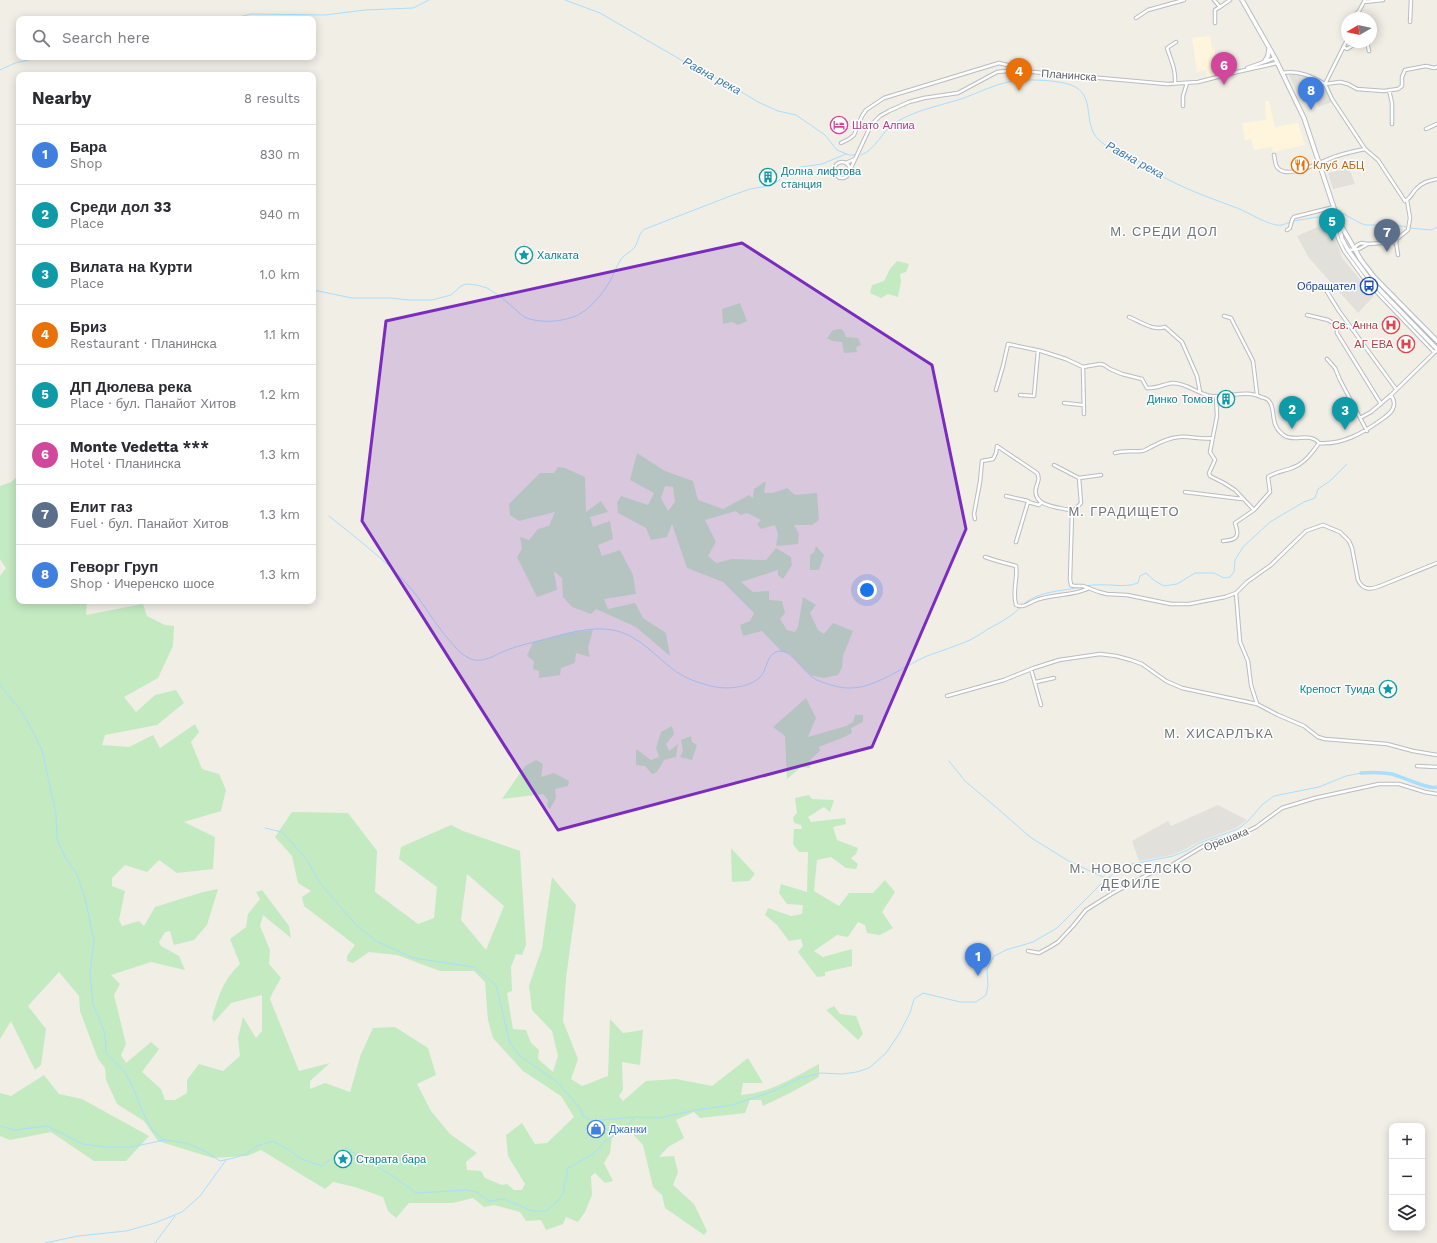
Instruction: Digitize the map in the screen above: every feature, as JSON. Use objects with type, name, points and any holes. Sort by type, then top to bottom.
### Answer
[{"type":"street","points":[[1136,18],[1148,10],[1184,0]]},
{"type":"street","points":[[1214,0],[1220,6]]},
{"type":"street","points":[[1215,23],[1214,10],[1230,0]]},
{"type":"street","points":[[1358,12],[1365,1],[1382,0]]},
{"type":"street","points":[[1410,22],[1411,0]]},
{"type":"street","points":[[1244,1],[1278,63],[1304,118],[1334,208],[1338,238],[1344,251],[1366,281],[1436,350]]},
{"type":"street","points":[[1176,42],[1167,48],[1173,64],[1176,83]]},
{"type":"street","points":[[1265,61],[1269,54],[1268,46]]},
{"type":"street","points":[[1325,84],[1343,48]]},
{"type":"street","points":[[1243,70],[1275,58]]},
{"type":"street","points":[[841,142],[854,135],[866,110],[884,98],[999,62],[1016,67],[1022,71]]},
{"type":"street","points":[[1243,70],[1278,63]]},
{"type":"street","points":[[1282,73],[1290,72],[1304,74],[1325,84],[1340,82],[1357,89],[1389,90],[1398,89],[1402,86],[1402,76],[1404,70],[1426,66],[1434,68],[1437,66]]},
{"type":"street","name":"Планинска","points":[[850,170],[871,125],[880,116],[909,102],[924,98],[958,93],[997,72],[1022,71],[1149,82],[1187,83],[1198,82],[1243,70]]},
{"type":"street","points":[[1183,106],[1183,96],[1187,83]]},
{"type":"street","points":[[1325,84],[1332,99],[1364,149],[1378,160],[1403,199],[1407,200]]},
{"type":"street","points":[[1389,90],[1392,103],[1392,124]]},
{"type":"street","points":[[1426,129],[1437,124]]},
{"type":"street","points":[[1274,155],[1277,167],[1280,170],[1298,171],[1335,156],[1364,149]]},
{"type":"street","points":[[846,163],[850,170],[848,176],[843,178],[838,177],[834,168],[836,164],[841,162],[846,163],[856,159]]},
{"type":"street","points":[[1407,200],[1423,183],[1437,178]]},
{"type":"street","points":[[1398,255],[1397,239],[1408,230],[1409,226],[1407,200]]},
{"type":"street","points":[[1287,230],[1290,228],[1294,217],[1334,208]]},
{"type":"street","points":[[1335,219],[1361,260],[1374,277],[1437,341]]},
{"type":"street","points":[[1335,219],[1348,250],[1370,280],[1436,350]]},
{"type":"street","points":[[1348,250],[1359,248],[1368,244],[1396,242]]},
{"type":"street","points":[[1326,290],[1330,299],[1396,389]]},
{"type":"street","points":[[1224,316],[1231,318],[1253,361],[1257,394]]},
{"type":"street","points":[[1307,316],[1328,320],[1339,327],[1350,326]]},
{"type":"street","points":[[1129,317],[1146,325],[1160,329],[1165,327],[1182,342],[1197,376],[1200,392]]},
{"type":"street","points":[[1339,327],[1337,333],[1381,404]]},
{"type":"street","points":[[996,390],[1004,366],[1008,344],[1038,350],[1066,359],[1083,367],[1100,364],[1104,365],[1122,374],[1142,380],[1146,388],[1173,383],[1185,385],[1212,396],[1232,396],[1244,393],[1257,394],[1269,400],[1273,420],[1279,431],[1284,435],[1289,437],[1310,437],[1317,440],[1319,443]]},
{"type":"street","points":[[1020,395],[1034,396],[1038,350]]},
{"type":"street","points":[[1360,418],[1381,404],[1436,350]]},
{"type":"street","points":[[1327,358],[1335,368],[1367,431]]},
{"type":"street","points":[[1083,367],[1084,414]]},
{"type":"street","points":[[1223,541],[1233,540],[1236,538],[1238,534],[1235,523],[1254,510],[1270,492],[1268,477],[1301,464],[1319,443],[1345,440],[1367,431],[1393,410],[1394,401],[1391,395]]},
{"type":"street","points":[[1216,396],[1217,416],[1210,452],[1215,460],[1210,476],[1224,483],[1240,495],[1242,499],[1254,510]]},
{"type":"street","points":[[1064,402],[1083,405]]},
{"type":"street","points":[[1115,453],[1124,451],[1132,452],[1137,450],[1142,451],[1170,438],[1213,438]]},
{"type":"street","points":[[975,519],[974,514],[982,461],[993,459],[996,453],[996,446],[1037,473],[1039,477],[1035,491],[1037,498],[1041,503]]},
{"type":"street","points":[[1054,465],[1079,478],[1101,475]]},
{"type":"street","points":[[1079,478],[1081,503],[1072,513],[1071,585],[1089,587],[1099,592],[1127,595],[1171,604],[1200,602],[1236,593],[1247,582],[1271,565],[1306,531],[1323,525],[1340,532],[1349,541],[1352,548],[1358,580],[1360,585],[1367,589],[1380,586],[1437,563]]},
{"type":"street","points":[[1185,492],[1242,499]]},
{"type":"street","points":[[1006,496],[1028,500],[1028,502],[1039,505],[1041,503],[1069,510],[1072,513]]},
{"type":"street","points":[[1016,542],[1028,502]]},
{"type":"street","points":[[985,557],[1016,566],[1014,599],[1016,605],[1023,606],[1034,601],[1066,594],[1080,593],[1089,587]]},
{"type":"street","points":[[1236,593],[1240,642],[1248,661],[1251,685],[1257,704]]},
{"type":"street","points":[[946,696],[1004,680],[1059,660],[1100,654],[1130,659],[1142,664],[1166,681],[1182,688],[1257,704],[1304,726],[1318,737],[1325,739],[1387,744],[1413,752],[1437,755]]},
{"type":"street","points":[[1031,669],[1036,682],[1041,705]]},
{"type":"street","points":[[1036,682],[1054,678]]},
{"type":"street","points":[[1417,766],[1437,767]]},
{"type":"street","name":"Орешака","points":[[1028,951],[1038,953],[1058,942],[1086,910],[1136,880],[1172,865],[1207,844],[1242,834],[1256,827],[1282,808],[1315,798],[1385,784],[1399,784],[1437,794]]},
{"type":"highlighted area","points":[[742,243],[932,365],[966,529],[872,747],[558,830],[362,521],[386,321]]},
{"type":"shaded area","points":[[1210,36],[1212,49],[1214,49],[1218,67],[1224,66],[1226,72],[1207,77],[1206,70],[1197,72],[1192,38]]},
{"type":"shaded area","points":[[1288,73],[1302,74],[1313,78],[1323,85],[1332,102],[1318,107],[1315,94],[1300,99]]},
{"type":"shaded area","points":[[1265,101],[1269,101],[1275,127],[1298,123],[1305,145],[1273,152],[1272,147],[1254,150],[1251,139],[1245,140],[1242,123],[1266,120]]},
{"type":"shaded area","points":[[1349,168],[1355,184],[1333,189],[1328,173]]},
{"type":"shaded area","points":[[1327,223],[1334,233],[1342,258],[1374,296],[1358,313],[1309,258],[1297,236]]},
{"type":"shaded area","points":[[1218,805],[1247,820],[1236,828],[1198,842],[1172,855],[1139,861],[1132,841],[1168,821],[1171,826]]},
{"type":"green space","points":[[897,261],[909,264],[906,272],[900,274],[901,282],[898,297],[888,294],[881,298],[870,293],[872,285],[884,281],[890,269]]},
{"type":"green space","points":[[740,303],[747,321],[738,325],[732,322],[723,324],[722,309]]},
{"type":"green space","points":[[833,330],[843,330],[846,337],[858,338],[861,345],[856,347],[857,352],[844,353],[842,342],[832,341],[827,338]]},
{"type":"green space","points":[[637,453],[665,471],[693,481],[698,500],[723,509],[749,495],[753,498],[754,489],[766,481],[764,493],[773,493],[787,488],[795,495],[817,493],[819,520],[812,525],[794,525],[799,534],[798,544],[776,546],[778,534],[775,525],[761,529],[757,524],[761,520],[747,513],[740,515],[736,511],[705,520],[716,542],[708,556],[716,563],[732,559],[766,560],[776,548],[791,557],[792,565],[783,579],[778,575],[778,570],[741,582],[753,592],[769,591],[769,600],[782,601],[785,613],[780,619],[787,630],[795,632],[798,627],[803,597],[816,605],[810,613],[818,630],[824,634],[833,623],[853,631],[843,656],[842,668],[838,675],[824,678],[810,675],[790,654],[781,651],[762,631],[743,636],[740,625],[750,621],[754,613],[723,582],[687,568],[672,524],[667,537],[651,540],[646,528],[618,513],[617,503],[621,496],[648,505],[654,493],[630,480]],"holes":[[[665,486],[673,487],[675,502],[668,511],[661,498]]]},
{"type":"green space","points":[[558,467],[565,468],[585,477],[586,512],[601,501],[608,512],[590,517],[593,527],[610,521],[613,539],[598,545],[602,556],[620,550],[633,575],[636,594],[604,599],[608,609],[635,603],[643,618],[666,633],[670,656],[636,627],[596,609],[591,614],[572,607],[563,597],[562,578],[554,571],[557,590],[537,597],[517,557],[522,549],[520,537],[529,540],[538,529],[549,526],[555,512],[519,521],[510,515],[509,504],[540,473],[554,473]]},
{"type":"green space","points":[[16,478],[16,604],[87,604],[86,615],[143,604],[147,616],[165,625],[174,626],[173,646],[158,678],[124,697],[136,712],[155,695],[176,690],[184,703],[157,725],[105,735],[102,745],[129,747],[153,735],[160,748],[195,724],[199,732],[191,742],[202,769],[219,774],[226,790],[221,811],[184,822],[215,837],[213,869],[177,873],[159,860],[147,872],[125,865],[112,878],[112,886],[125,891],[119,920],[122,926],[139,921],[144,926],[155,907],[203,892],[218,889],[207,925],[194,940],[174,945],[170,931],[165,932],[159,942],[161,946],[179,956],[185,970],[151,962],[111,975],[120,984],[114,995],[126,1044],[121,1055],[126,1063],[151,1042],[159,1049],[142,1072],[161,1089],[165,1100],[175,1100],[187,1093],[187,1080],[199,1064],[223,1071],[240,1056],[238,1038],[243,1017],[256,1038],[262,1031],[262,995],[231,1003],[214,1022],[212,1018],[225,983],[240,964],[230,939],[246,927],[248,914],[260,899],[256,892],[262,890],[289,926],[291,938],[263,915],[260,926],[270,950],[269,964],[281,978],[270,999],[299,1071],[330,1063],[310,1081],[310,1089],[325,1083],[350,1092],[361,1054],[373,1028],[395,1027],[428,1048],[436,1075],[417,1084],[431,1111],[450,1134],[477,1153],[466,1162],[467,1170],[481,1171],[485,1178],[502,1185],[507,1184],[514,1190],[522,1190],[525,1184],[508,1156],[506,1135],[522,1123],[535,1144],[547,1143],[574,1117],[561,1096],[523,1071],[493,1038],[488,1020],[485,982],[474,971],[440,971],[397,955],[369,952],[353,963],[347,961],[347,956],[355,945],[304,906],[302,897],[311,891],[298,883],[292,856],[275,837],[292,812],[348,813],[377,851],[375,892],[418,924],[434,918],[437,887],[399,859],[401,847],[451,825],[463,831],[520,851],[526,945],[522,955],[516,954],[511,967],[512,991],[507,993],[513,1029],[526,1030],[531,1043],[539,1050],[538,1059],[553,1072],[558,1056],[552,1031],[532,1010],[529,986],[542,948],[552,877],[576,905],[566,978],[563,1021],[578,1059],[571,1079],[582,1086],[608,1076],[610,1019],[623,1033],[643,1030],[640,1065],[622,1062],[623,1090],[619,1096],[623,1101],[646,1081],[676,1079],[712,1086],[748,1058],[763,1083],[743,1083],[741,1095],[752,1094],[772,1088],[819,1064],[819,1077],[763,1106],[761,1100],[750,1100],[745,1113],[700,1118],[694,1112],[676,1120],[684,1138],[668,1147],[659,1157],[674,1156],[678,1172],[673,1185],[694,1204],[707,1231],[704,1235],[665,1208],[662,1195],[653,1187],[643,1145],[627,1128],[612,1137],[610,1153],[604,1163],[613,1181],[605,1183],[595,1173],[591,1176],[592,1195],[585,1212],[578,1222],[566,1217],[563,1224],[546,1230],[541,1220],[526,1221],[520,1212],[494,1205],[484,1207],[473,1198],[453,1203],[409,1203],[396,1218],[388,1211],[383,1197],[355,1187],[333,1182],[325,1189],[261,1150],[247,1156],[213,1158],[158,1141],[144,1121],[117,1104],[106,1080],[105,1068],[98,1059],[80,1011],[79,996],[59,972],[28,1006],[46,1029],[41,1065],[35,1070],[11,1021],[0,1039],[0,576],[6,568],[0,559],[0,486],[11,482]],"holes":[[[467,874],[504,906],[486,950],[461,920]]]},
{"type":"green space","points":[[816,546],[824,555],[819,570],[810,570],[810,555],[814,552]]},
{"type":"green space","points":[[593,630],[588,648],[590,657],[576,653],[575,663],[561,668],[560,675],[539,678],[539,671],[533,669],[534,661],[527,656],[533,642],[573,632]]},
{"type":"green space","points":[[806,698],[816,718],[808,737],[846,726],[853,722],[855,715],[863,715],[863,722],[851,728],[852,733],[819,747],[820,751],[809,761],[810,768],[801,767],[787,779],[785,736],[773,727]]},
{"type":"green space","points":[[672,726],[674,734],[666,744],[669,751],[678,744],[676,757],[664,760],[657,772],[652,774],[645,766],[636,765],[636,749],[651,760],[659,757],[656,748],[661,732]]},
{"type":"green space","points":[[691,736],[692,742],[697,745],[692,760],[680,757],[683,751],[681,740]]},
{"type":"green space","points":[[536,760],[543,764],[541,777],[554,773],[569,781],[568,786],[555,789],[556,798],[550,809],[547,806],[548,800],[543,794],[502,799],[525,766]]},
{"type":"green space","points":[[809,795],[812,799],[834,800],[830,812],[824,807],[808,817],[811,822],[845,818],[846,824],[833,827],[837,840],[858,848],[856,854],[851,858],[858,864],[856,869],[846,868],[831,857],[817,860],[814,891],[839,906],[849,893],[873,893],[885,880],[895,892],[882,912],[893,928],[880,935],[867,933],[865,925],[858,922],[848,937],[837,935],[814,951],[823,957],[852,949],[852,966],[825,972],[825,976],[817,977],[798,952],[803,946],[801,939],[789,941],[777,925],[765,915],[768,908],[791,916],[802,914],[803,905],[787,904],[779,893],[781,884],[807,892],[808,852],[799,852],[793,844],[794,829],[802,829],[801,825],[794,823],[793,817],[797,813],[795,798]]},
{"type":"green space","points":[[731,848],[755,874],[749,881],[732,882]]},
{"type":"green space","points":[[834,1006],[840,1014],[856,1016],[863,1034],[858,1040],[826,1010]]},
{"type":"green space","points":[[44,1075],[59,1094],[82,1099],[149,1136],[126,1161],[94,1161],[51,1132],[10,1140],[0,1136],[0,1093],[11,1096]]},
{"type":"waterway","name":"Равна река","points":[[243,16],[251,14],[325,15],[365,10],[413,8],[429,0]]},
{"type":"waterway","name":"Равна река","points":[[565,0],[600,13],[695,68],[730,85],[758,102],[778,111],[796,115],[825,135],[837,150],[849,155],[855,155]]},
{"type":"waterway","name":"Равна река","points":[[0,70],[15,63],[28,60]]},
{"type":"waterway","name":"Равна река","points":[[861,155],[871,149],[896,122],[920,111],[961,99],[1006,82],[1018,80],[1059,82],[1075,87],[1082,92],[1086,100],[1094,133],[1099,140],[1107,146],[1136,160],[1170,181],[1242,210],[1266,222],[1278,225],[1283,225],[1290,222]]},
{"type":"waterway","points":[[316,291],[352,298],[432,300],[451,295],[461,286],[466,284],[477,285],[487,288],[500,296],[524,317],[537,321],[559,321],[578,315],[590,307],[612,278],[621,259],[635,247],[640,235],[645,229],[750,189],[768,186],[801,167],[822,164],[846,154]]},
{"type":"waterway","name":"Равна река","points":[[1337,213],[1344,214],[1365,225],[1395,225],[1407,227]]},
{"type":"waterway","name":"Равна река","points":[[1293,221],[1331,215]]},
{"type":"waterway","name":"Равна река","points":[[1410,228],[1431,230],[1437,227]]},
{"type":"waterway","points":[[1086,586],[1132,585],[1138,583],[1140,576],[1146,573],[1155,581],[1164,586],[1177,584],[1195,573],[1214,573],[1224,578],[1230,577],[1234,572],[1235,560],[1243,547],[1270,522],[1304,502],[1315,498],[1318,489],[1330,481],[1347,464]]},
{"type":"waterway","points":[[329,516],[369,548],[398,575],[412,590],[439,628],[456,648],[463,655],[476,660],[486,659],[518,646],[564,634],[603,629],[628,635],[648,648],[676,672],[687,678],[711,686],[730,688],[751,683],[761,676],[770,657],[776,652],[781,651],[789,654],[816,680],[845,688],[854,688],[876,682],[927,656],[970,640],[1006,619],[1022,606]]},
{"type":"waterway","points":[[1024,604],[1036,596],[1081,587]]},
{"type":"waterway","points":[[0,685],[19,708],[42,750],[56,814],[57,839],[66,859],[77,874],[86,902],[94,941],[90,974],[93,1004],[105,1033],[106,1053],[125,1072],[144,1115],[153,1131],[164,1140]]},
{"type":"waterway","points":[[949,761],[965,781],[1030,837],[1067,860],[1105,878]]},
{"type":"waterway","points":[[1361,773],[1376,772],[1392,774],[1428,787],[1437,787]]},
{"type":"waterway","points":[[0,1126],[14,1130],[47,1126],[83,1144],[107,1147],[132,1147],[164,1140],[186,1143],[205,1151],[220,1161],[246,1154],[257,1146],[273,1141],[301,1159],[322,1166],[346,1148],[393,1176],[416,1193],[467,1190],[477,1192],[489,1201],[504,1199],[532,1211],[546,1211],[558,1201],[564,1192],[567,1169],[593,1154],[605,1141],[619,1133],[635,1117],[659,1118],[696,1110],[732,1105],[774,1091],[800,1078],[821,1073],[842,1074],[857,1072],[869,1068],[886,1053],[899,1034],[910,1013],[914,999],[923,993],[960,1002],[976,1002],[986,995],[988,986],[987,969],[994,956],[1006,950],[1033,942],[1057,928],[1106,879],[1127,865],[1173,856],[1188,850],[1199,843],[1238,829],[1248,821],[1263,804],[1274,796],[1319,787],[1346,776],[1361,773]]},
{"type":"waterway","points":[[265,828],[282,832],[305,857],[320,883],[357,926],[376,941],[413,958],[474,967],[496,985],[510,1043],[520,1056],[557,1082],[580,1108],[583,1116],[592,1121],[635,1117]]},
{"type":"waterway","points":[[45,1243],[78,1236],[126,1231],[155,1223],[182,1212],[200,1196],[226,1160]]},
{"type":"waterway","points":[[155,1243],[175,1216]]},
{"type":"place","name":"Monte Vedetta ***","points":[[1224,85]]},
{"type":"place","name":"Бриз","points":[[1019,91]]},
{"type":"place","name":"Геворг Груп","points":[[1311,110]]},
{"type":"place","name":"Шато Алпиа","points":[[839,125]]},
{"type":"place","name":"Клуб АБЦ","points":[[1300,165]]},
{"type":"place","name":"Долна лифтова станция","points":[[768,177]]},
{"type":"place","name":"ДП Дюлева река","points":[[1332,241]]},
{"type":"place","name":"Елит газ","points":[[1387,252]]},
{"type":"place","name":"Халката","points":[[524,255]]},
{"type":"place","name":"Обращател","points":[[1369,286]]},
{"type":"place","name":"Св. Анна","points":[[1391,325]]},
{"type":"place","name":"АГ ЕВА","points":[[1406,344]]},
{"type":"place","name":"Динко Томов","points":[[1226,399]]},
{"type":"place","name":"Среди дол 33","points":[[1292,429]]},
{"type":"place","name":"Вилата на Курти","points":[[1345,430]]},
{"type":"place","name":"Крепост Туида","points":[[1388,689]]},
{"type":"place","name":"Бара","points":[[978,976]]},
{"type":"place","name":"Джанки","points":[[596,1129]]},
{"type":"place","name":"Старата бара","points":[[343,1159]]},
{"type":"district","name":"М. СРЕДИ ДОЛ","points":[[1164,231]]},
{"type":"district","name":"М. ГРАДИЩЕТО","points":[[1124,511]]},
{"type":"district","name":"М. ХИСАРЛЪКА","points":[[1219,733]]},
{"type":"district","name":"М. НОВОСЕЛСКО ДЕФИЛЕ","points":[[1131,876]]}]
